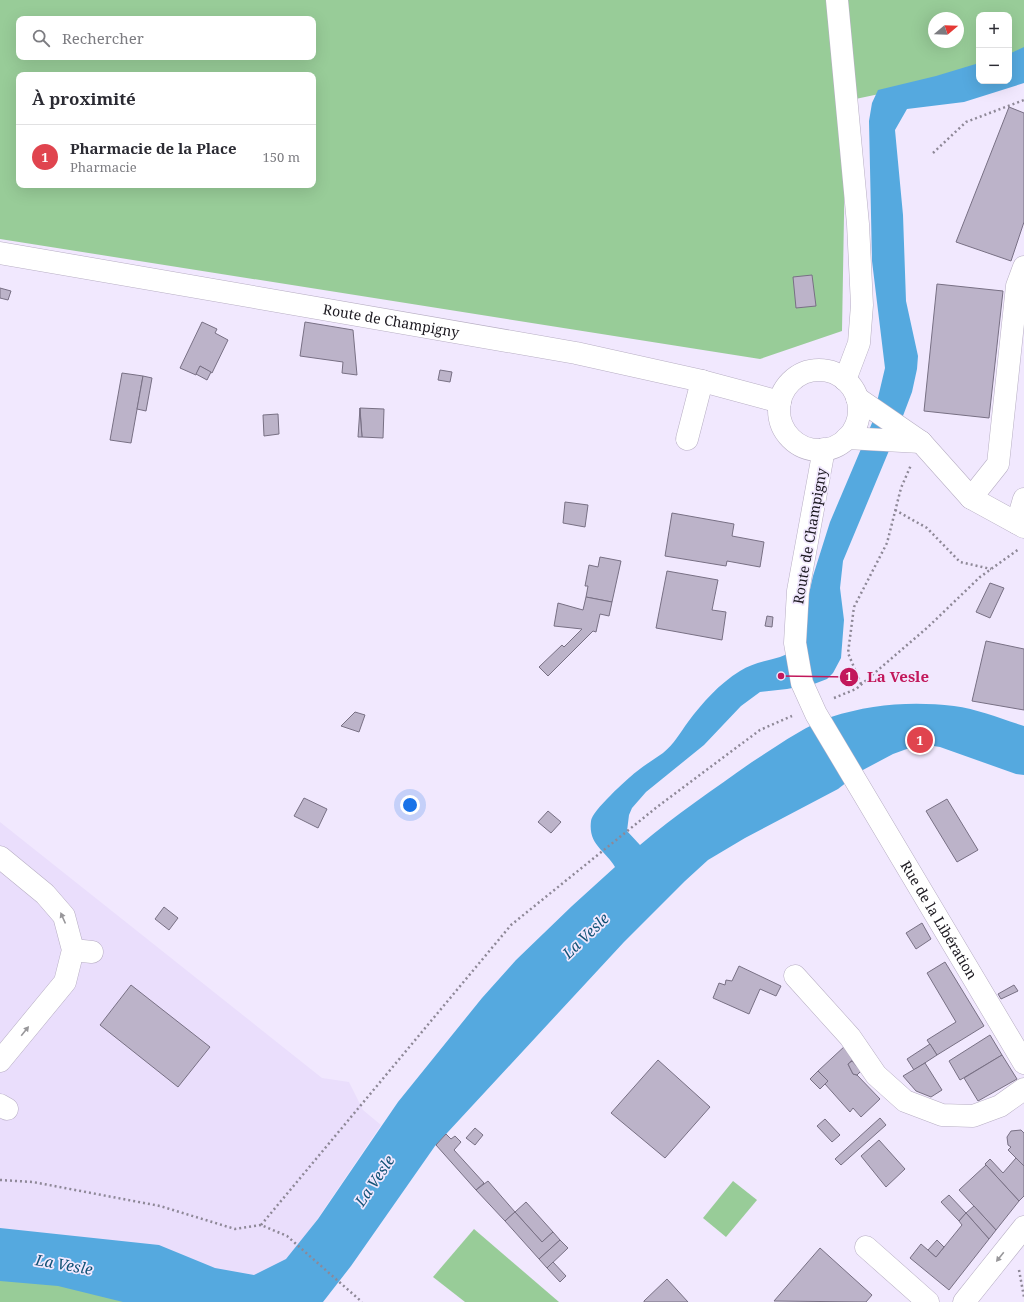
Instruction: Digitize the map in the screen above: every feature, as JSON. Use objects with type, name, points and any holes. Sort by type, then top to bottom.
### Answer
[{"type":"street","points":[[837,0],[858,224],[862,305],[859,342],[845,380]]},
{"type":"street","name":"Route de Champigny","points":[[0,253],[576,353],[702,381],[780,402]]},
{"type":"street","points":[[971,498],[998,464],[1017,286],[1024,267]]},
{"type":"street","points":[[921,442],[855,438],[836,446],[824,449],[812,449],[800,445],[790,437],[781,421],[779,414],[780,402],[784,390],[792,380],[803,373],[814,370],[825,370],[836,374],[845,380],[862,401],[921,442],[971,498],[1021,525],[1024,498]]},
{"type":"street","points":[[687,439],[702,381]]},
{"type":"street","points":[[855,438],[853,431],[862,401]]},
{"type":"street","name":"Route de Champigny","points":[[814,710],[802,683],[795,643],[798,591],[824,449]]},
{"type":"street","name":"Rue de la Libération","points":[[814,710],[1024,1063]]},
{"type":"street","points":[[0,857],[45,894],[64,916],[83,951],[65,982],[0,1062]]},
{"type":"street","points":[[795,976],[850,1037],[876,1075],[905,1102],[942,1115],[973,1116],[1000,1106],[1024,1090]]},
{"type":"street","points":[[964,1302],[1024,1227]]},
{"type":"street","points":[[866,1247],[928,1302]]},
{"type":"path","points":[[933,152],[966,122],[1024,100]]},
{"type":"path","points":[[861,684],[848,653],[854,607],[888,543],[901,488],[921,442]]},
{"type":"path","points":[[895,510],[926,528],[960,562],[992,569]]},
{"type":"path","points":[[261,1225],[511,925],[657,807],[760,730],[814,710],[856,689],[992,569],[1024,545]]},
{"type":"path","points":[[0,1180],[33,1182],[160,1206],[235,1229],[261,1225],[286,1236],[362,1302]]},
{"type":"shaded area","points":[[0,822],[322,1078],[349,1082],[363,1110],[381,1125],[272,1286],[0,1253]]},
{"type":"green space","points":[[0,0],[1024,0],[1024,56],[1012,63],[1012,12],[976,12],[976,74],[846,101],[842,331],[760,359],[0,239]]},
{"type":"green space","points":[[733,1181],[757,1200],[726,1237],[703,1218]]},
{"type":"green space","points":[[474,1229],[559,1302],[465,1302],[433,1277]]},
{"type":"green space","points":[[0,1253],[276,1302],[0,1302]]},
{"type":"water","name":"La Vesle","points":[[1024,47],[1024,83],[964,102],[907,109],[895,130],[903,215],[906,301],[918,356],[917,369],[912,392],[898,429],[843,561],[840,588],[844,620],[841,658],[833,673],[827,679],[814,684],[760,692],[741,706],[704,745],[646,792],[632,808],[629,815],[627,831],[640,845],[709,792],[752,762],[811,725],[831,717],[876,706],[923,704],[963,707],[1024,726],[1024,775],[1016,774],[940,747],[927,745],[915,746],[893,754],[861,771],[838,789],[745,838],[708,860],[624,942],[435,1146],[351,1266],[323,1302],[123,1302],[58,1286],[0,1281],[0,1228],[159,1245],[215,1268],[254,1275],[286,1259],[318,1219],[398,1102],[482,998],[516,960],[615,867],[598,847],[592,836],[591,821],[597,810],[610,795],[632,776],[667,750],[700,707],[725,682],[749,666],[780,657],[805,647],[809,594],[813,576],[830,522],[872,423],[885,368],[872,261],[869,121],[872,103],[878,90],[936,76],[976,64],[976,84],[1012,84],[1012,53]]},
{"type":"building","points":[[1009,107],[1024,113],[1024,222],[1011,261],[956,242]]},
{"type":"building","points":[[812,275],[816,306],[796,308],[793,277]]},
{"type":"building","points":[[937,284],[1003,291],[989,418],[924,411]]},
{"type":"building","points":[[0,288],[11,291],[8,300],[0,298]]},
{"type":"building","points":[[202,322],[217,329],[215,333],[228,340],[212,373],[200,366],[196,375],[180,368]]},
{"type":"building","points":[[305,322],[353,330],[357,375],[342,373],[343,362],[300,356]]},
{"type":"building","points":[[200,366],[211,372],[207,380],[196,374]]},
{"type":"building","points":[[440,370],[452,372],[450,382],[438,380]]},
{"type":"building","points":[[122,373],[143,376],[131,443],[110,440]]},
{"type":"building","points":[[143,376],[152,378],[146,411],[137,409]]},
{"type":"building","points":[[360,408],[384,409],[383,438],[362,437]]},
{"type":"building","points":[[360,408],[362,437],[358,437]]},
{"type":"building","points":[[278,414],[279,434],[264,436],[263,415]]},
{"type":"building","points":[[565,502],[588,505],[585,527],[563,523]]},
{"type":"building","points":[[672,513],[734,524],[732,536],[764,542],[760,567],[727,561],[726,566],[665,556]]},
{"type":"building","points":[[600,557],[621,561],[612,602],[586,597],[588,586],[585,586],[589,565],[598,567]]},
{"type":"building","points":[[667,571],[718,580],[712,610],[726,612],[722,640],[656,628]]},
{"type":"building","points":[[990,583],[1004,588],[990,618],[976,612]]},
{"type":"building","points":[[586,597],[612,602],[609,616],[600,614],[596,632],[593,631],[548,676],[539,667],[562,645],[564,647],[582,629],[554,626],[558,603],[583,610]]},
{"type":"building","points":[[767,616],[773,617],[772,627],[765,626]]},
{"type":"building","points":[[986,641],[1024,649],[1024,710],[972,701]]},
{"type":"building","points":[[355,712],[365,715],[359,732],[341,726]]},
{"type":"building","points":[[304,798],[327,809],[318,828],[294,816]]},
{"type":"building","points":[[947,799],[978,850],[957,862],[926,811]]},
{"type":"building","points":[[548,811],[561,822],[551,833],[538,822]]},
{"type":"building","points":[[164,907],[178,918],[169,930],[155,919]]},
{"type":"building","points":[[922,923],[931,939],[916,949],[906,933]]},
{"type":"building","points":[[945,962],[984,1026],[937,1055],[927,1040],[956,1022],[927,973]]},
{"type":"building","points":[[739,966],[781,986],[776,996],[760,989],[749,1014],[713,998],[719,983],[725,985],[726,980],[732,981]]},
{"type":"building","points":[[131,985],[210,1047],[178,1087],[100,1025]]},
{"type":"building","points":[[1014,985],[1018,991],[1001,999],[998,994]]},
{"type":"building","points":[[990,1035],[1002,1055],[960,1080],[949,1061]]},
{"type":"building","points":[[930,1044],[937,1055],[914,1070],[907,1059]]},
{"type":"building","points":[[846,1045],[857,1056],[848,1064],[853,1074],[857,1075],[880,1099],[861,1117],[853,1108],[850,1112],[825,1084],[828,1081],[818,1071]]},
{"type":"building","points":[[1002,1055],[1017,1079],[978,1101],[964,1078]]},
{"type":"building","points":[[658,1060],[710,1107],[665,1158],[611,1113]]},
{"type":"building","points":[[852,1061],[861,1071],[857,1075],[853,1074],[848,1064]]},
{"type":"building","points":[[925,1063],[942,1090],[931,1097],[916,1091],[903,1076]]},
{"type":"building","points":[[818,1071],[828,1081],[820,1089],[810,1079]]},
{"type":"building","points":[[880,1118],[886,1125],[841,1165],[835,1159]]},
{"type":"building","points":[[825,1119],[840,1135],[832,1142],[817,1126]]},
{"type":"building","points":[[475,1128],[483,1135],[475,1145],[466,1138]]},
{"type":"building","points":[[1021,1130],[1024,1133],[1024,1166],[1008,1150],[1011,1147],[1008,1145],[1007,1137],[1011,1131]]},
{"type":"building","points":[[446,1134],[451,1139],[455,1136],[461,1142],[454,1150],[484,1183],[476,1190],[436,1145]]},
{"type":"building","points":[[879,1140],[905,1169],[886,1187],[861,1156]]},
{"type":"building","points":[[1016,1158],[1024,1166],[1024,1196],[1019,1201],[985,1164],[990,1159],[1003,1173]]},
{"type":"building","points":[[986,1165],[1019,1201],[996,1230],[959,1190]]},
{"type":"building","points":[[488,1181],[515,1212],[505,1221],[476,1190]]},
{"type":"building","points":[[949,1195],[966,1213],[959,1221],[941,1202]]},
{"type":"building","points":[[526,1202],[553,1232],[542,1242],[515,1212]]},
{"type":"building","points":[[974,1206],[996,1230],[989,1239],[966,1213]]},
{"type":"building","points":[[515,1212],[542,1242],[553,1232],[560,1240],[539,1259],[505,1221]]},
{"type":"building","points":[[966,1213],[989,1239],[949,1290],[910,1258],[921,1244],[936,1257],[962,1225],[959,1221]]},
{"type":"building","points":[[560,1240],[568,1248],[547,1268],[539,1259]]},
{"type":"building","points":[[937,1240],[944,1247],[936,1257],[928,1250]]},
{"type":"building","points":[[820,1248],[872,1295],[866,1302],[774,1301]]},
{"type":"building","points":[[553,1262],[566,1276],[560,1282],[547,1268]]},
{"type":"building","points":[[667,1279],[688,1302],[644,1302],[644,1301]]},
{"type":"place","name":"La Vesle","points":[[781,676]]},
{"type":"place","name":"Pharmacie de la Place","points":[[920,740]]}]
